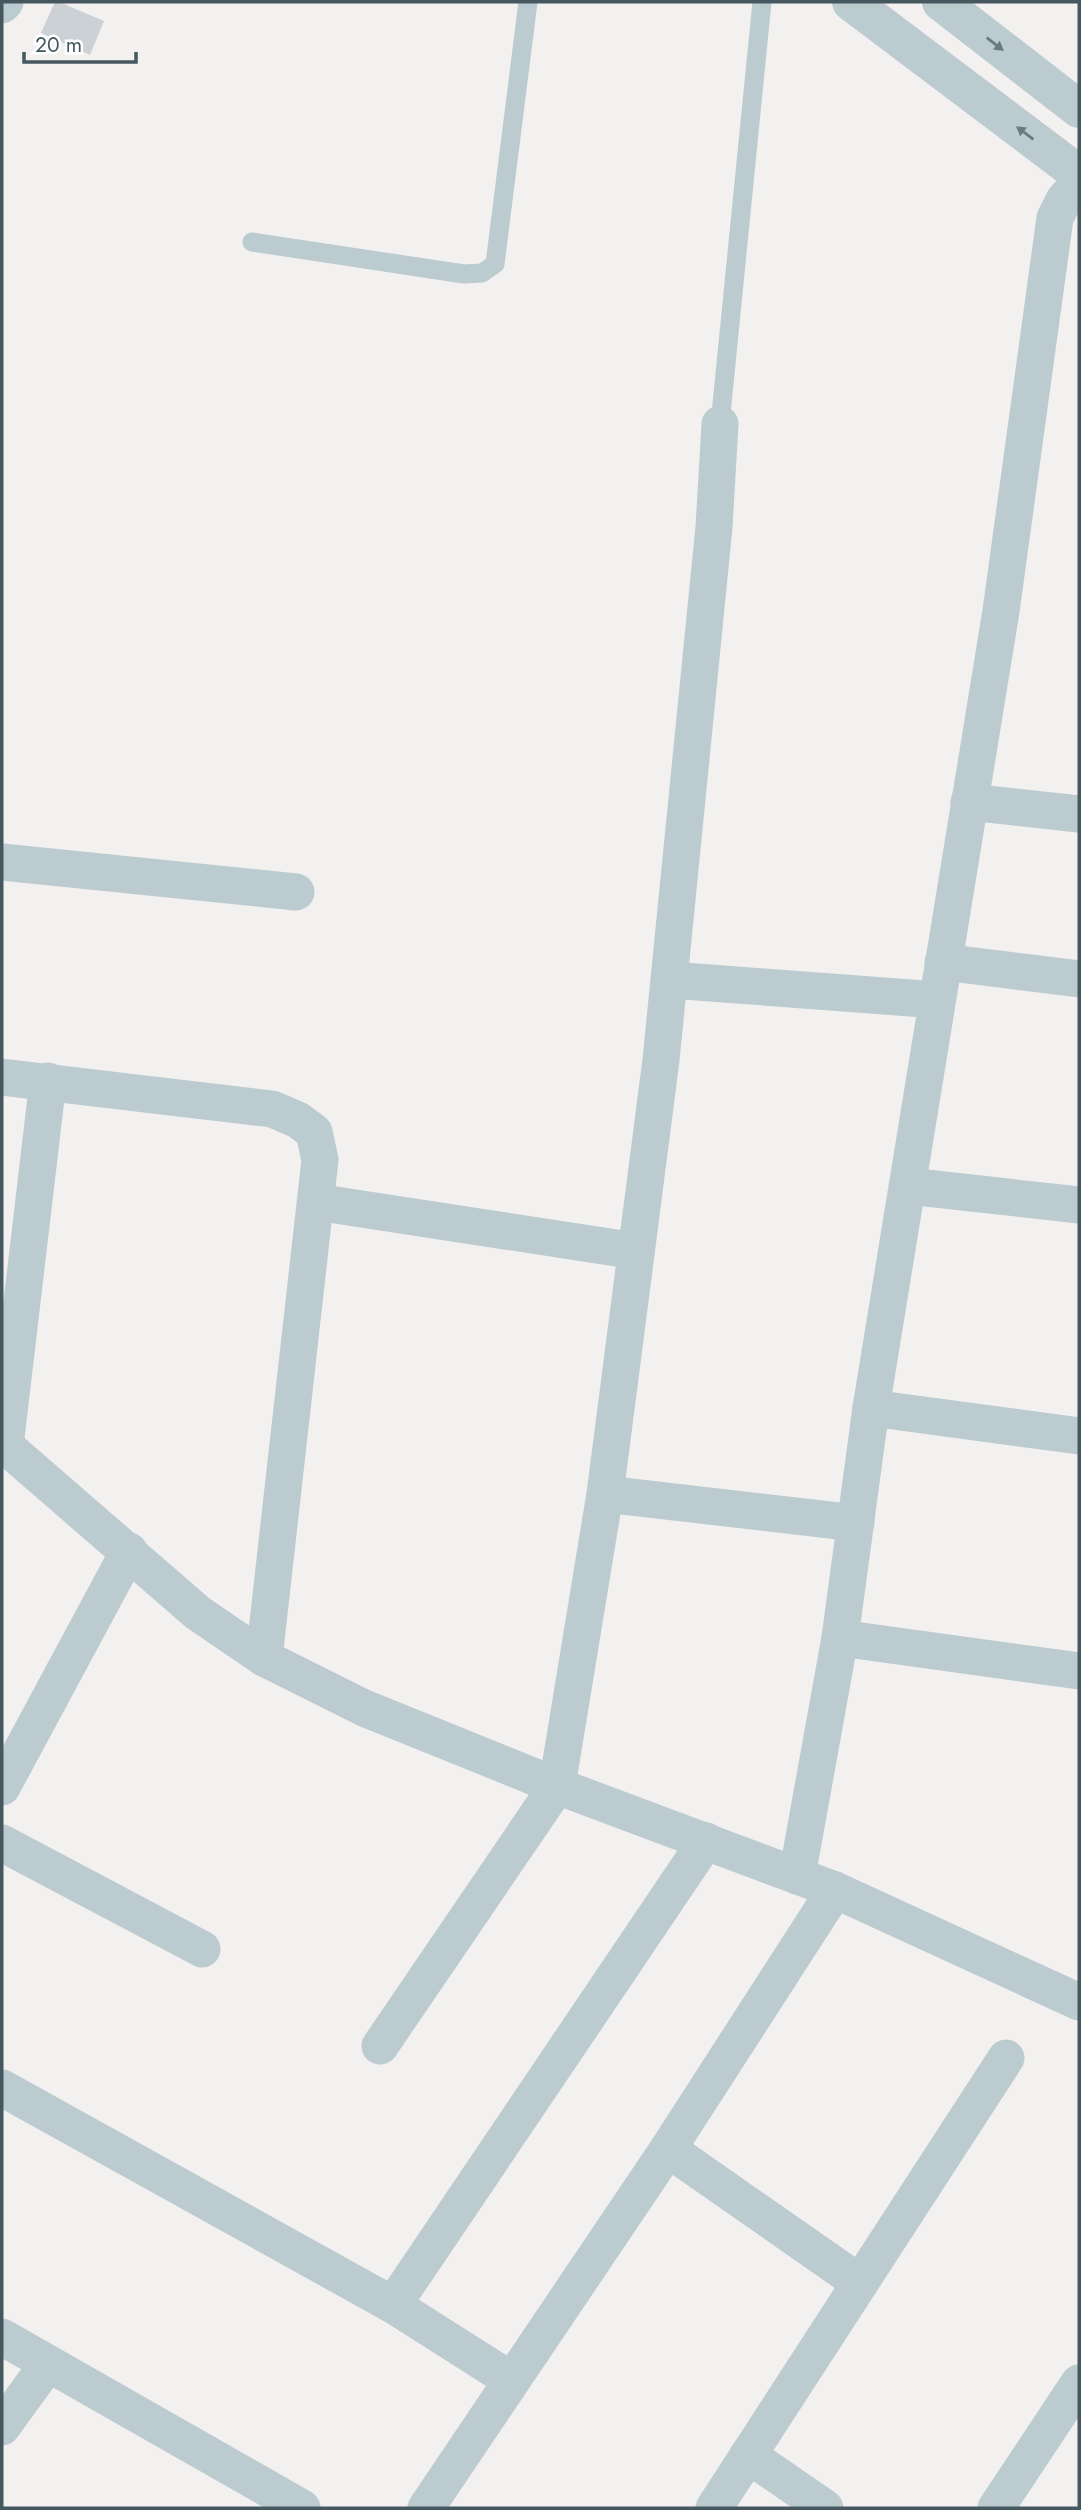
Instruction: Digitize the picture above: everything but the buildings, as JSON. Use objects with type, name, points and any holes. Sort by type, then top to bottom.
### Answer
[{"type":"street","points":[[851,2],[1079,174]]},
{"type":"street","points":[[941,2],[1079,109]]},
{"type":"street","points":[[797,1876],[840,1638],[871,1408],[1001,611],[1055,218],[1064,200],[1079,183]]},
{"type":"street","points":[[380,2046],[557,1786],[605,1494],[670,980],[714,527],[720,424]]},
{"type":"street","points":[[969,802],[1079,814]]},
{"type":"street","points":[[2,862],[296,892]]},
{"type":"street","points":[[943,962],[1079,979]]},
{"type":"street","points":[[670,980],[937,1000]]},
{"type":"street","points":[[2,1077],[272,1109],[298,1120],[314,1132],[320,1160],[264,1658]]},
{"type":"street","points":[[48,1081],[3,1444],[198,1613],[264,1658],[364,1708],[557,1786],[835,1890],[1079,2002]]},
{"type":"street","points":[[908,1186],[1079,1205]]},
{"type":"street","points":[[316,1202],[636,1251]]},
{"type":"street","points":[[871,1408],[1079,1436]]},
{"type":"street","points":[[605,1494],[856,1523]]},
{"type":"street","points":[[2,1784],[129,1551]]},
{"type":"street","points":[[840,1638],[1079,1671]]},
{"type":"street","points":[[393,2305],[706,1841]]},
{"type":"street","points":[[2,1843],[202,1950]]},
{"type":"street","points":[[426,2508],[667,2149],[835,1890]]},
{"type":"street","points":[[714,2508],[1006,2058]]},
{"type":"street","points":[[2,2088],[393,2305],[511,2381]]},
{"type":"street","points":[[667,2149],[860,2283]]},
{"type":"street","points":[[2,2337],[302,2508]]},
{"type":"street","points":[[2,2427],[47,2365]]},
{"type":"street","points":[[996,2508],[1079,2383]]},
{"type":"street","points":[[748,2455],[825,2508]]},
{"type":"lane","points":[[251,242],[464,274],[482,273],[495,264],[528,2]]},
{"type":"lane","points":[[720,424],[762,2]]}]
